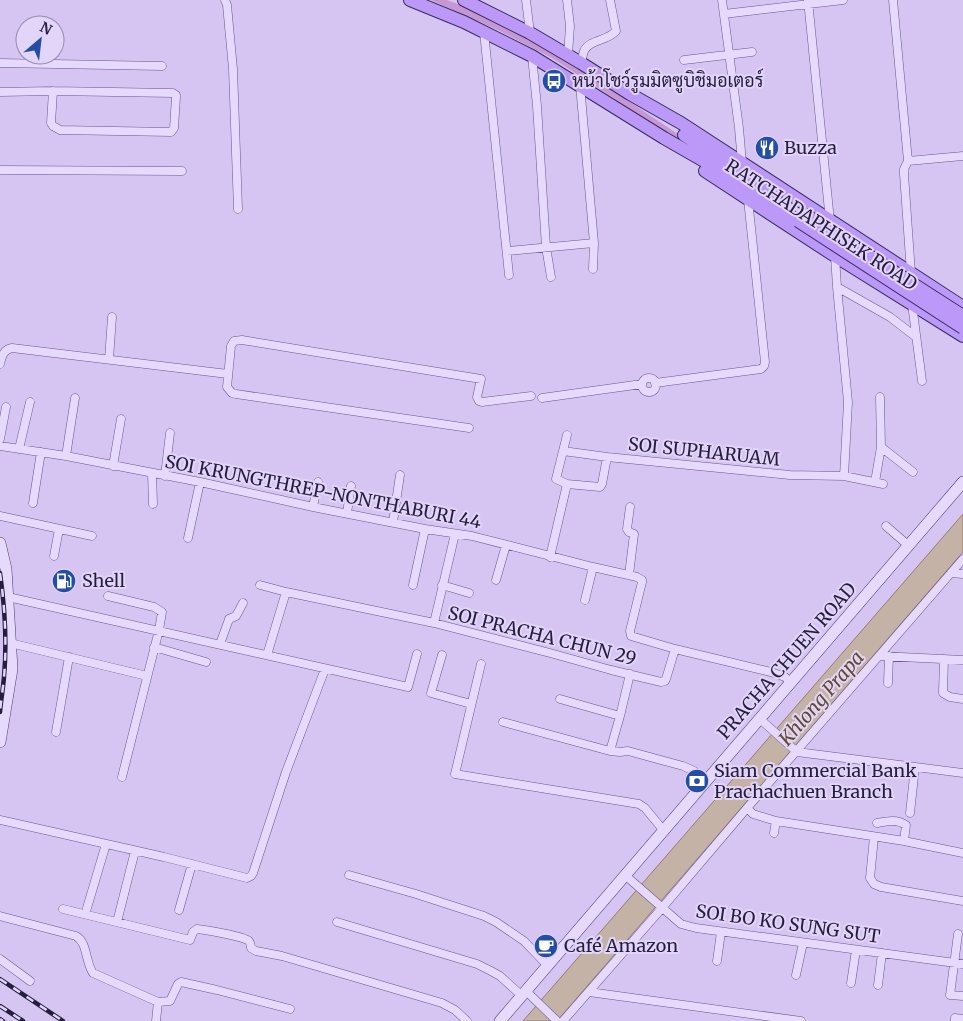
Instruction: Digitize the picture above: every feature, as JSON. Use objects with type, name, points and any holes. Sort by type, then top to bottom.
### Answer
[{"type":"main road","name":"RATCHADAPHISEK ROAD","points":[[410,0],[484,32],[532,56],[664,138],[962,309]]},
{"type":"main road","name":"RATCHADAPHISEK ROAD","points":[[464,0],[482,4],[681,123],[911,273],[962,309]]},
{"type":"main road","name":"RATCHADAPHISEK ROAD","points":[[630,94],[676,130],[963,328]]},
{"type":"main road","name":"RATCHADAPHISEK ROAD","points":[[664,138],[694,163],[748,199],[963,336]]},
{"type":"main road","points":[[944,324],[954,328],[959,325],[962,320],[962,309]]},
{"type":"main road","name":"PRACHA CHUEN ROAD","points":[[500,1021],[705,784],[764,723],[791,683],[963,482]]},
{"type":"main road","points":[[0,543],[6,569],[12,669],[4,698],[0,742]]},
{"type":"street","points":[[224,0],[227,5],[233,69],[238,209]]},
{"type":"street","points":[[526,0],[530,33]]},
{"type":"street","points":[[567,0],[570,26],[568,55]]},
{"type":"street","points":[[581,63],[584,50],[589,45],[608,38],[616,31],[610,0]]},
{"type":"street","points":[[722,0],[742,163]]},
{"type":"street","points":[[724,14],[808,2],[843,0]]},
{"type":"street","points":[[893,0],[908,161],[904,174],[911,273]]},
{"type":"street","points":[[808,2],[830,221]]},
{"type":"street","points":[[484,32],[509,275]]},
{"type":"street","points":[[684,60],[752,52]]},
{"type":"street","points":[[532,56],[546,247],[550,277]]},
{"type":"street","points":[[0,63],[162,66]]},
{"type":"street","points":[[580,85],[594,243],[593,269]]},
{"type":"street","points":[[0,92],[53,91],[173,93],[176,95],[174,128],[171,132],[60,130],[51,123],[53,91]]},
{"type":"street","points":[[908,161],[963,156]]},
{"type":"street","points":[[0,170],[182,171]]},
{"type":"street","points":[[542,398],[642,384],[647,378],[651,379],[655,384],[761,369],[766,362],[748,199]]},
{"type":"street","points":[[507,251],[594,243]]},
{"type":"street","points":[[835,256],[848,402],[844,476]]},
{"type":"street","points":[[837,287],[890,317],[916,337]]},
{"type":"street","points":[[912,304],[922,381]]},
{"type":"street","points":[[109,359],[112,317]]},
{"type":"street","points":[[469,428],[232,393],[227,387],[231,346],[234,340],[242,340],[481,379],[477,397],[482,402],[531,396]]},
{"type":"street","points":[[0,364],[3,354],[7,349],[12,348],[228,374]]},
{"type":"street","points":[[880,397],[881,447],[913,472]]},
{"type":"street","points":[[66,456],[75,398]]},
{"type":"street","points":[[19,449],[30,402]]},
{"type":"street","points":[[0,439],[6,407]]},
{"type":"street","points":[[113,466],[121,419]]},
{"type":"street","points":[[165,476],[170,433]]},
{"type":"street","points":[[567,435],[556,479],[560,482],[600,487],[607,457]]},
{"type":"street","name":"SOI KRUNGTHREP-NONTHABURI 44","points":[[0,446],[66,456],[200,482],[313,507],[425,529],[472,536],[550,557],[638,577],[642,582],[630,631],[631,636],[675,649]]},
{"type":"street","name":"SOI SUPHARUAM","points":[[563,451],[790,475],[844,476],[879,483],[881,447]]},
{"type":"street","points":[[33,503],[41,452]]},
{"type":"street","points":[[152,473],[153,504]]},
{"type":"street","points":[[394,522],[400,475]]},
{"type":"street","points":[[188,538],[200,482]]},
{"type":"street","points":[[313,507],[318,482]]},
{"type":"street","points":[[550,557],[567,484]]},
{"type":"street","points":[[347,513],[351,486]]},
{"type":"street","points":[[629,575],[634,534],[627,529],[630,507]]},
{"type":"street","points":[[0,516],[92,536]]},
{"type":"street","points":[[886,526],[909,546]]},
{"type":"street","points":[[54,556],[59,529]]},
{"type":"street","points":[[413,585],[425,529]]},
{"type":"street","points":[[434,624],[455,534]]},
{"type":"street","points":[[496,580],[506,545]]},
{"type":"street","points":[[563,1021],[963,559]]},
{"type":"street","points":[[585,600],[593,567]]},
{"type":"street","points":[[951,574],[963,574]]},
{"type":"street","name":"SOI PRACHA CHUN 29","points":[[260,585],[434,624],[661,682],[665,681],[675,649]]},
{"type":"street","points":[[442,585],[469,593]]},
{"type":"street","points":[[267,655],[286,592]]},
{"type":"street","points":[[108,596],[154,607],[162,612],[122,777]]},
{"type":"street","points":[[8,597],[408,687],[417,654]]},
{"type":"street","points":[[220,644],[229,619],[236,616],[243,602]]},
{"type":"street","points":[[10,642],[147,676]]},
{"type":"street","points":[[154,647],[206,662]]},
{"type":"street","points":[[675,649],[771,672],[785,677],[791,683]]},
{"type":"street","points":[[442,655],[431,693],[471,704]]},
{"type":"street","points":[[880,656],[963,660]]},
{"type":"street","points":[[888,683],[889,656]]},
{"type":"street","points":[[56,732],[69,657]]},
{"type":"street","points":[[944,659],[943,693],[950,697],[963,698]]},
{"type":"street","points":[[481,664],[455,774],[639,804],[645,808],[664,831]]},
{"type":"street","points":[[0,820],[247,878],[251,876],[286,772],[325,669]]},
{"type":"street","points":[[610,751],[630,674]]},
{"type":"street","points":[[560,700],[620,716]]},
{"type":"street","points":[[503,722],[610,751],[620,752],[628,750],[683,766],[694,771],[705,784]]},
{"type":"street","points":[[764,723],[795,751],[915,767],[963,771]]},
{"type":"street","points":[[910,813],[915,767]]},
{"type":"street","points":[[747,808],[753,814],[776,821],[963,853]]},
{"type":"street","points":[[877,823],[890,820],[906,824],[904,842]]},
{"type":"street","points":[[774,833],[776,821]]},
{"type":"street","points":[[874,837],[870,878],[874,884],[881,887],[963,902]]},
{"type":"street","points":[[87,908],[106,844]]},
{"type":"street","points":[[117,922],[135,851]]},
{"type":"street","points":[[178,910],[192,864]]},
{"type":"street","points":[[349,875],[484,916],[524,941],[548,966]]},
{"type":"street","name":"SOI BO KO SUNG SUT","points":[[626,876],[681,924],[696,928],[963,964]]},
{"type":"street","points":[[64,909],[190,940],[193,932],[197,929],[241,938],[248,940],[251,948],[256,951],[282,956],[442,1003],[455,1010],[466,1021]]},
{"type":"street","points":[[0,916],[81,938],[88,964],[93,973],[158,1002],[170,1002],[178,984],[181,982],[290,1009]]},
{"type":"street","points":[[337,922],[477,964],[491,970],[537,1002],[557,1021]]},
{"type":"street","points":[[718,962],[721,932]]},
{"type":"street","points":[[958,934],[950,995],[963,996]]},
{"type":"street","points":[[796,975],[803,943]]},
{"type":"street","points":[[851,983],[856,950]]},
{"type":"street","points":[[878,985],[882,953]]},
{"type":"street","points":[[0,959],[30,982]]},
{"type":"street","points":[[588,992],[802,1021]]},
{"type":"street","points":[[156,1021],[158,1002]]},
{"type":"street","points":[[955,1021],[955,1018],[963,1019]]},
{"type":"shaded area","points":[[431,0],[447,0],[510,28],[547,49],[627,100],[727,167],[689,147],[552,58],[500,31]]},
{"type":"water","name":"Khlong Prapa","points":[[963,514],[963,552],[557,1021],[523,1021]]},
{"type":"railway","points":[[0,573],[5,638],[5,664],[0,712]]},
{"type":"railway","points":[[0,979],[63,1021]]},
{"type":"railway","points":[[0,1006],[23,1021]]},
{"type":"place","name":"หน้าโชว์รูมมิตซูบิชิมอเตอร์","points":[[554,81]]},
{"type":"place","name":"Buzza","points":[[767,148]]},
{"type":"place","name":"Shell","points":[[64,581]]},
{"type":"place","name":"Siam Commercial Bank Prachachuen Branch","points":[[697,781]]},
{"type":"place","name":"Café Amazon","points":[[546,946]]}]
